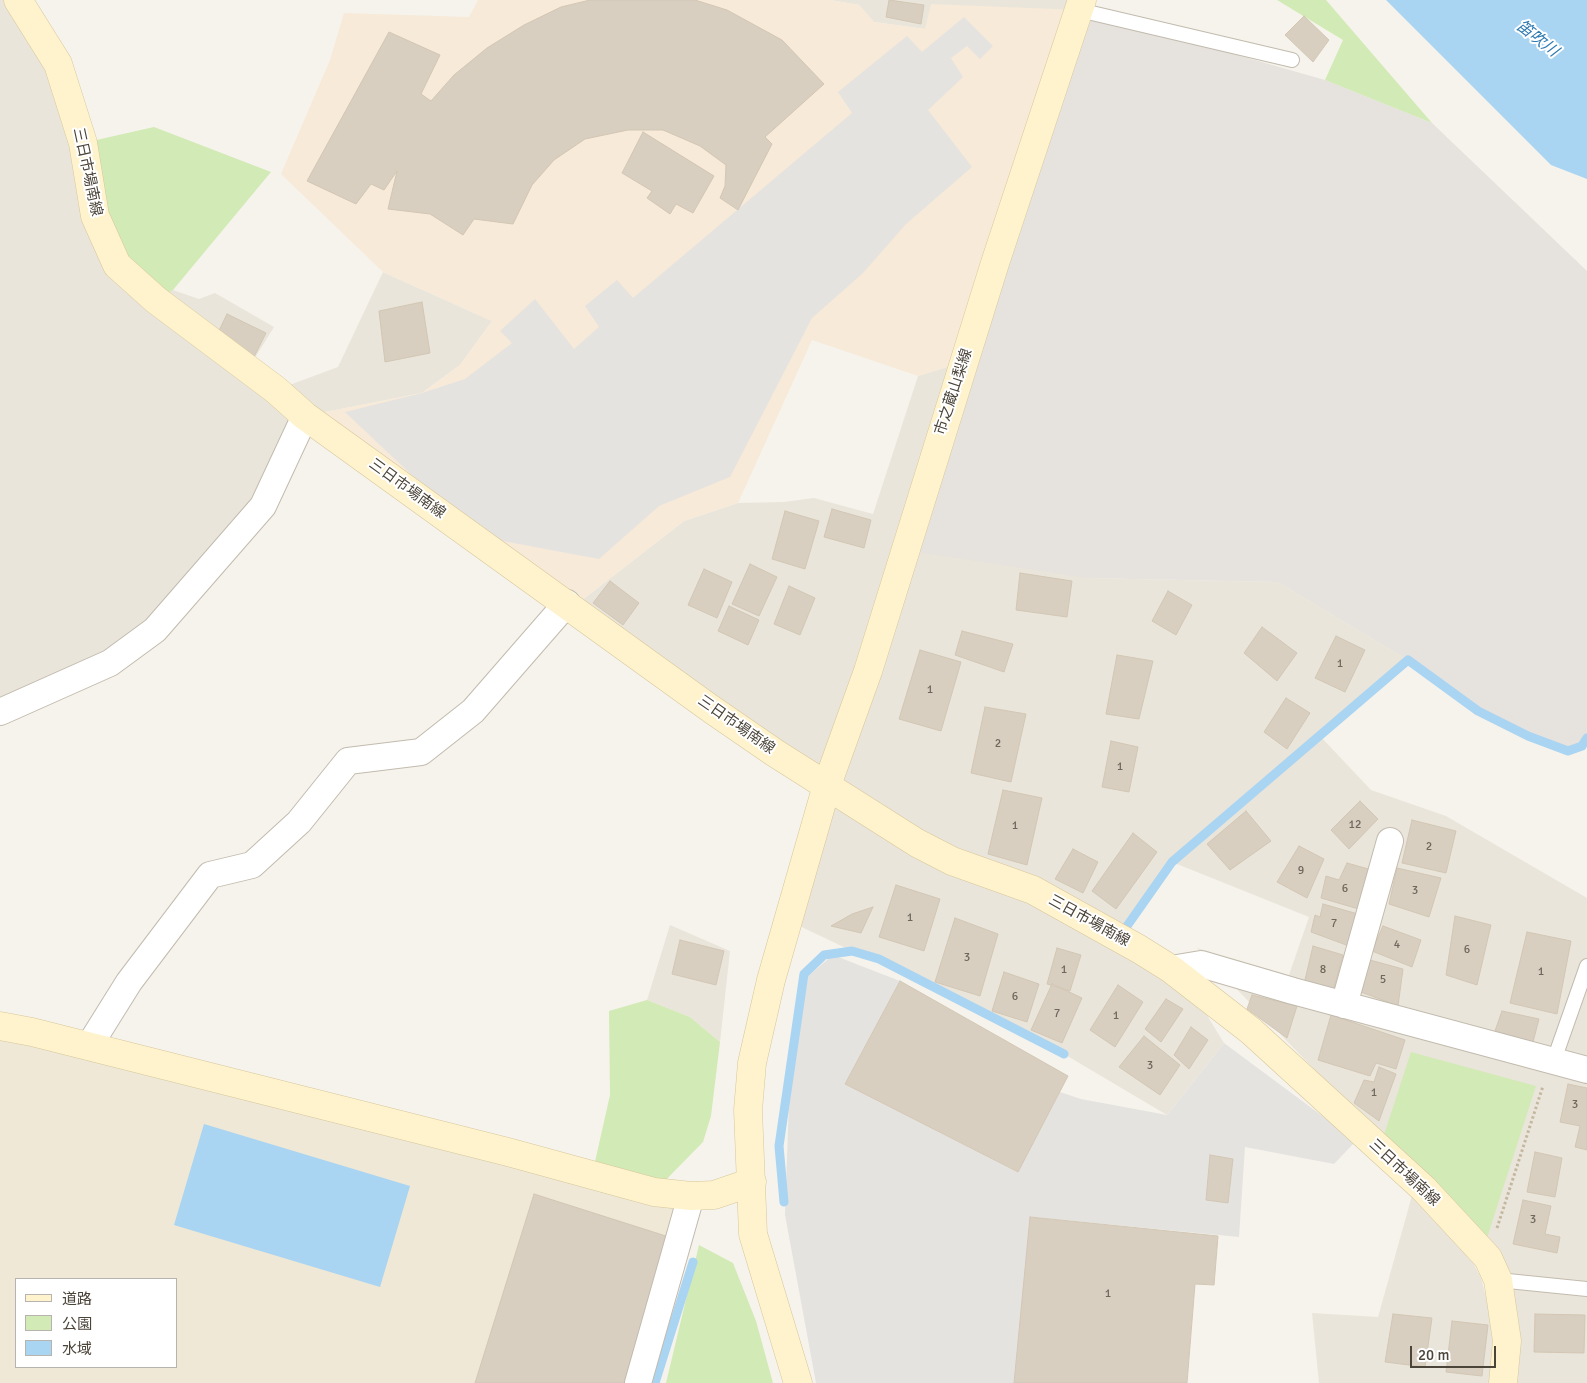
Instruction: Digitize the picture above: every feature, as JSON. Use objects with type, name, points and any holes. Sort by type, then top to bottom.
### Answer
[{"type":"main road","name":"三日市場南線","points":[[18,0],[58,64],[83,143],[95,216],[117,265],[156,300],[276,390],[305,416],[567,603],[711,709],[917,843],[952,861],[1033,890],[1171,969],[1250,1031],[1416,1182],[1493,1269]]},
{"type":"main road","name":"市之蔵山梨線","points":[[798,1383],[753,1234],[748,1110],[752,1063],[771,980],[827,785],[868,671],[957,380],[1080,5]]},
{"type":"main road","points":[[0,1026],[32,1032],[508,1152],[654,1192],[691,1196],[714,1195],[752,1182]]},
{"type":"main road","points":[[1493,1269],[1507,1341],[1503,1383]]},
{"type":"street","points":[[0,712],[110,663],[155,630],[263,506],[305,416]]},
{"type":"street","points":[[88,1046],[129,982],[210,875],[252,865],[299,822],[348,761],[420,752],[473,711],[567,603]]},
{"type":"street","points":[[1344,1005],[1390,841]]},
{"type":"street","points":[[1171,969],[1201,964],[1344,1005],[1550,1071],[1587,1070]]},
{"type":"street","points":[[638,1383],[691,1196]]},
{"type":"lane","points":[[1080,5],[1292,60]]},
{"type":"lane","points":[[1550,1071],[1587,966]]},
{"type":"lane","points":[[1493,1269],[1587,1289]]},
{"type":"path","points":[[1493,1269],[1550,1071]]},
{"type":"shaded area","points":[[0,0],[18,0],[156,300],[173,290],[199,299],[215,293],[274,327],[248,369],[276,390],[338,367],[383,272],[492,321],[460,365],[422,393],[305,416],[263,506],[155,630],[0,712]]},
{"type":"shaded area","points":[[478,0],[830,0],[859,5],[874,22],[925,29],[931,4],[1079,10],[963,362],[918,376],[812,340],[738,503],[684,521],[577,604],[305,416],[422,393],[460,365],[492,321],[383,272],[281,174],[330,60],[344,13],[469,17]]},
{"type":"shaded area","points":[[830,0],[1081,0],[1079,10],[925,29],[874,22],[859,5]]},
{"type":"shaded area","points":[[1079,10],[1325,80],[1432,123],[1587,271],[1587,738],[1582,746],[1568,751],[1528,736],[1478,711],[1408,660],[1278,582],[1087,578],[904,550]]},
{"type":"shaded area","points":[[964,17],[993,46],[980,59],[967,46],[951,58],[963,77],[928,110],[972,167],[906,224],[863,273],[812,318],[730,477],[659,506],[599,559],[492,539],[469,529],[345,412],[422,393],[465,379],[512,343],[500,331],[535,299],[574,349],[599,327],[585,306],[617,280],[633,298],[852,113],[838,92],[907,36],[922,52]]},
{"type":"shaded area","points":[[963,362],[1087,578],[1278,582],[1408,660],[1321,737],[1371,790],[1446,816],[1587,898],[1587,1383],[1511,1383],[1509,1276],[1426,1185],[1197,948],[1289,975],[1309,917],[1172,862],[1120,936],[1197,999],[1224,1043],[1167,1115],[1064,1054],[879,959],[852,951],[789,921],[827,785],[577,604],[684,521],[738,503],[784,502],[814,498],[873,514],[918,376]]},
{"type":"shaded area","points":[[670,925],[730,951],[720,1042],[690,1017],[647,1000]]},
{"type":"shaded area","points":[[833,955],[900,981],[845,1084],[1017,1172],[1060,1092],[1081,1099],[1167,1115],[1224,1043],[1356,1141],[1334,1164],[1245,1147],[1239,1237],[1031,1217],[1014,1383],[816,1383],[785,1215],[789,1100],[808,976]]},
{"type":"shaded area","points":[[0,1026],[691,1196],[639,1383],[0,1383]]},
{"type":"shaded area","points":[[1413,1192],[1465,1247],[1481,1278],[1498,1343],[1493,1383],[1319,1383],[1312,1313],[1378,1317]]},
{"type":"green space","points":[[1277,0],[1326,0],[1432,123],[1325,80],[1343,40]]},
{"type":"green space","points":[[154,127],[271,172],[173,290],[156,300],[117,265],[83,143]]},
{"type":"green space","points":[[647,1000],[690,1017],[720,1042],[711,1116],[703,1142],[654,1192],[592,1175],[610,1095],[609,1011]]},
{"type":"green space","points":[[1411,1052],[1536,1086],[1484,1247],[1381,1144]]},
{"type":"green space","points":[[699,1245],[733,1263],[756,1321],[773,1383],[666,1383]]},
{"type":"water","name":"笛吹川","points":[[1386,0],[1587,0],[1587,179],[1551,165]]},
{"type":"water","points":[[204,1124],[410,1186],[380,1287],[174,1225]]},
{"type":"building","points":[[590,0],[695,0],[727,10],[782,40],[824,84],[765,137],[772,144],[738,210],[720,198],[725,186],[726,165],[700,146],[663,130],[628,130],[585,139],[554,160],[532,185],[513,224],[474,219],[463,235],[430,214],[388,209],[397,171],[384,190],[371,184],[356,204],[307,181],[389,32],[440,55],[421,94],[431,101],[454,75],[487,48],[524,25],[561,7]]},
{"type":"building","points":[[889,0],[924,5],[921,24],[886,17]]},
{"type":"building","points":[[1304,16],[1329,40],[1313,62],[1285,35]]},
{"type":"building","points":[[643,132],[714,176],[693,213],[676,204],[670,214],[647,198],[652,191],[622,173]]},
{"type":"building","points":[[422,302],[430,353],[385,362],[379,311]]},
{"type":"building","points":[[227,314],[266,333],[254,357],[215,339]]},
{"type":"building","points":[[832,509],[871,520],[864,548],[824,537]]},
{"type":"building","points":[[785,511],[819,521],[805,569],[772,559]]},
{"type":"building","points":[[750,564],[777,577],[759,616],[732,604]]},
{"type":"building","points":[[704,569],[732,582],[717,618],[688,605]]},
{"type":"building","points":[[1020,573],[1072,581],[1067,617],[1016,610]]},
{"type":"building","points":[[610,581],[639,603],[623,625],[593,603]]},
{"type":"building","points":[[789,586],[815,598],[800,635],[774,624]]},
{"type":"building","points":[[1168,591],[1192,605],[1176,635],[1152,621]]},
{"type":"building","points":[[729,606],[759,620],[748,645],[718,631]]},
{"type":"building","points":[[1262,627],[1297,653],[1277,681],[1244,653]]},
{"type":"building","points":[[962,631],[1013,644],[1004,672],[955,655]]},
{"type":"building","points":[[1336,636],[1365,650],[1345,692],[1315,678]]},
{"type":"building","points":[[920,650],[961,662],[941,731],[899,719]]},
{"type":"building","points":[[1117,655],[1153,661],[1139,719],[1106,714]]},
{"type":"building","points":[[1286,698],[1310,713],[1287,749],[1264,732]]},
{"type":"building","points":[[985,707],[1026,714],[1011,782],[971,773]]},
{"type":"building","points":[[1111,741],[1138,747],[1129,792],[1102,787]]},
{"type":"building","points":[[1003,790],[1042,798],[1027,865],[988,854]]},
{"type":"building","points":[[1360,801],[1378,819],[1349,849],[1331,830]]},
{"type":"building","points":[[1246,811],[1271,841],[1230,870],[1207,844]]},
{"type":"building","points":[[1412,820],[1456,831],[1446,873],[1402,863]]},
{"type":"building","points":[[1133,833],[1157,852],[1116,909],[1092,891]]},
{"type":"building","points":[[1299,846],[1324,859],[1307,898],[1277,882]]},
{"type":"building","points":[[1073,849],[1098,862],[1083,893],[1055,879]]},
{"type":"building","points":[[1347,863],[1372,870],[1362,910],[1321,898],[1326,876],[1339,880]]},
{"type":"building","points":[[1397,868],[1441,878],[1429,917],[1389,904]]},
{"type":"building","points":[[896,885],[940,899],[924,951],[879,937]]},
{"type":"building","points":[[1323,904],[1358,914],[1349,946],[1311,932],[1315,915],[1320,917]]},
{"type":"building","points":[[873,907],[861,933],[831,926],[852,914]]},
{"type":"building","points":[[1455,916],[1491,925],[1477,985],[1446,975]]},
{"type":"building","points":[[955,918],[998,934],[980,996],[935,982]]},
{"type":"building","points":[[1383,926],[1421,940],[1412,967],[1372,951]]},
{"type":"building","points":[[1527,932],[1571,941],[1557,1014],[1510,1003]]},
{"type":"building","points":[[680,940],[724,951],[716,985],[672,974]]},
{"type":"building","points":[[1313,946],[1343,955],[1334,988],[1304,984]]},
{"type":"building","points":[[1057,948],[1081,955],[1070,991],[1047,984]]},
{"type":"building","points":[[1370,960],[1403,969],[1398,1006],[1361,992]]},
{"type":"building","points":[[1004,972],[1039,984],[1027,1022],[992,1011]]},
{"type":"building","points":[[900,981],[1068,1076],[1018,1172],[845,1084]]},
{"type":"building","points":[[1052,984],[1082,998],[1062,1043],[1031,1030]]},
{"type":"building","points":[[1118,985],[1143,1002],[1115,1047],[1090,1030]]},
{"type":"building","points":[[1252,995],[1297,1006],[1287,1038],[1247,1009]]},
{"type":"building","points":[[1166,999],[1183,1009],[1161,1042],[1145,1029]]},
{"type":"building","points":[[1502,1011],[1539,1019],[1533,1042],[1495,1031]]},
{"type":"building","points":[[1331,1015],[1405,1040],[1396,1069],[1376,1063],[1370,1076],[1318,1060]]},
{"type":"building","points":[[1191,1027],[1208,1040],[1189,1069],[1174,1055]]},
{"type":"building","points":[[1144,1036],[1180,1065],[1160,1095],[1119,1067]]},
{"type":"building","points":[[1379,1067],[1396,1074],[1379,1121],[1354,1103],[1364,1080],[1374,1082]]},
{"type":"building","points":[[1568,1084],[1587,1088],[1587,1150],[1575,1147],[1580,1126],[1560,1122]]},
{"type":"building","points":[[1535,1152],[1562,1158],[1555,1197],[1527,1192]]},
{"type":"building","points":[[1210,1155],[1233,1159],[1228,1203],[1206,1200]]},
{"type":"building","points":[[534,1194],[669,1237],[624,1383],[475,1383]]},
{"type":"building","points":[[1523,1200],[1551,1206],[1545,1234],[1560,1237],[1557,1253],[1513,1244]]},
{"type":"building","points":[[1030,1217],[1218,1236],[1214,1285],[1195,1284],[1187,1383],[1014,1383]]},
{"type":"building","points":[[1393,1314],[1432,1318],[1425,1367],[1385,1362]]},
{"type":"building","points":[[1535,1314],[1585,1315],[1584,1353],[1534,1352]]},
{"type":"building","points":[[1452,1321],[1488,1325],[1482,1376],[1446,1372]]},
{"type":"waterway","points":[[1120,936],[1172,862],[1408,660],[1478,711],[1528,736],[1568,751],[1582,746],[1587,738]]},
{"type":"waterway","points":[[784,1202],[779,1146],[804,974],[824,955],[852,951],[879,959],[1064,1054]]},
{"type":"waterway","points":[[655,1383],[693,1262]]}]
